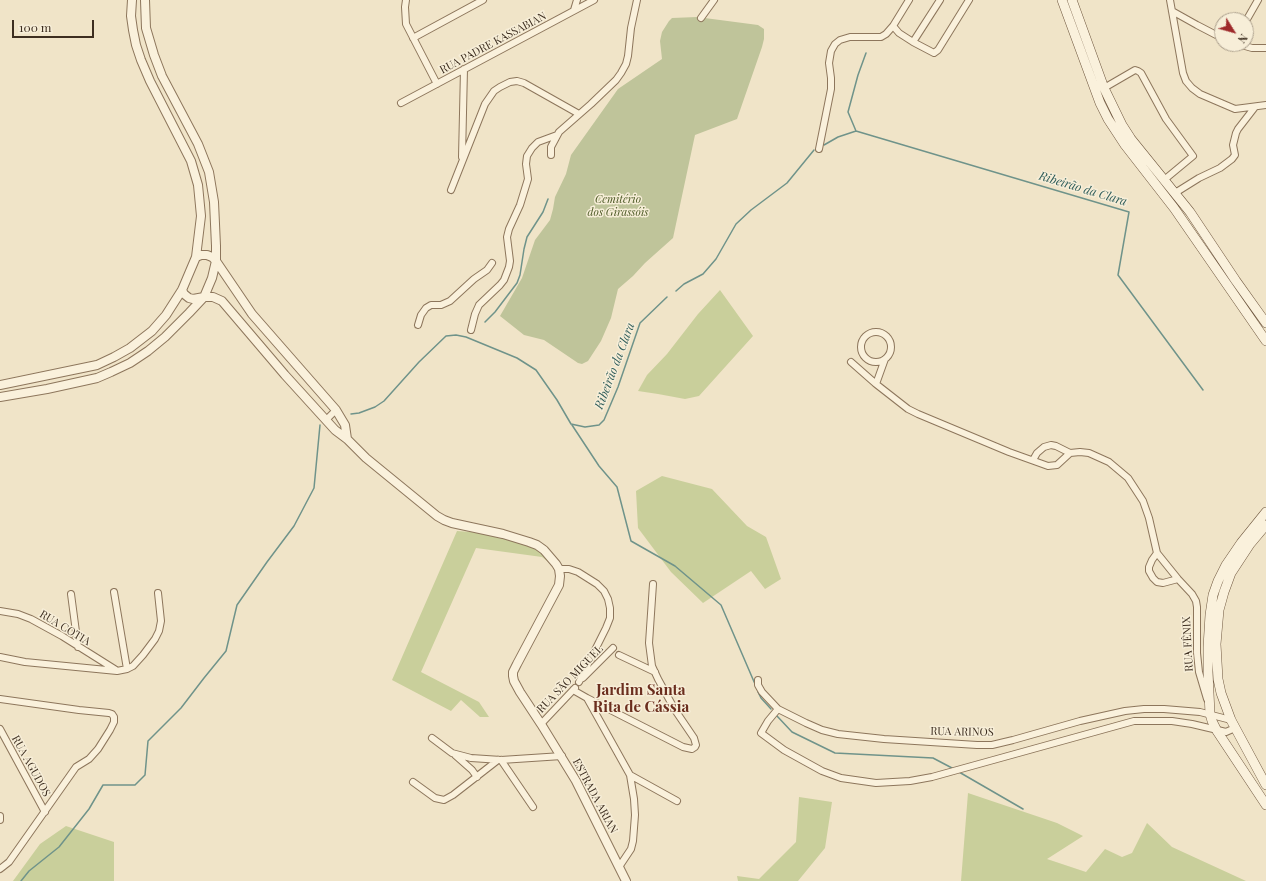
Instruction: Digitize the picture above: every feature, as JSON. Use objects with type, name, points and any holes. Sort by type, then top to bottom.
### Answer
[{"type":"main road","points":[[1062,0],[1095,89],[1108,119],[1125,145],[1168,199],[1266,341]]},
{"type":"main road","points":[[1072,0],[1104,88],[1122,125],[1131,139],[1190,212],[1266,323]]},
{"type":"main road","points":[[1266,512],[1241,543],[1226,565],[1213,595],[1208,647],[1210,714],[1212,721],[1217,731],[1266,805]]},
{"type":"main road","points":[[1266,525],[1250,544],[1231,573],[1219,610],[1216,644],[1217,668],[1221,693],[1233,724],[1266,785]]},
{"type":"street","points":[[0,385],[97,365],[114,357],[144,338],[166,315],[182,290],[196,257],[201,216],[198,185],[191,161],[150,81],[141,60],[133,30],[131,16],[132,0]]},
{"type":"street","points":[[0,397],[47,390],[97,378],[130,363],[165,338],[204,297],[212,278],[216,261],[216,246],[214,202],[209,172],[198,144],[162,76],[154,55],[146,28],[145,0]]},
{"type":"street","points":[[406,0],[404,7],[406,24],[437,84]]},
{"type":"street","points":[[413,38],[483,0]]},
{"type":"street","points":[[574,10],[577,0]]},
{"type":"street","name":"RUA PADRE KASSABIAN","points":[[401,103],[594,0]]},
{"type":"street","points":[[471,330],[479,305],[504,280],[509,267],[508,232],[516,217],[529,178],[526,164],[527,156],[538,142],[557,135],[607,89],[621,73],[628,56],[631,28],[637,0]]},
{"type":"street","points":[[701,18],[714,0]]},
{"type":"street","points":[[819,149],[830,88],[831,78],[829,63],[835,44],[840,40],[850,37],[882,37],[892,26],[908,0]]},
{"type":"street","points":[[913,42],[940,0]]},
{"type":"street","points":[[892,26],[899,33],[934,53],[938,50],[969,0]]},
{"type":"street","points":[[1170,0],[1183,73],[1186,81],[1192,88],[1200,94],[1235,109],[1266,105]]},
{"type":"street","points":[[1251,12],[1258,0]]},
{"type":"street","points":[[1172,11],[1214,34]]},
{"type":"street","points":[[1254,48],[1266,48]]},
{"type":"street","points":[[462,161],[464,69]]},
{"type":"street","points":[[1104,88],[1135,70],[1141,73],[1166,119],[1193,156],[1164,180]]},
{"type":"street","points":[[451,190],[489,97],[500,87],[510,82],[517,81],[524,83],[579,114]]},
{"type":"street","points":[[1175,193],[1198,178],[1220,168],[1232,159],[1235,155],[1233,145],[1236,133],[1245,119],[1256,107]]},
{"type":"street","points":[[551,155],[552,147],[557,135]]},
{"type":"street","points":[[196,257],[206,255],[212,257],[216,261],[252,314],[336,410],[345,425],[347,439]]},
{"type":"street","points":[[418,325],[421,315],[426,308],[431,305],[442,305],[450,301],[474,279],[487,270],[492,263]]},
{"type":"street","points":[[182,290],[189,298],[213,297],[218,298],[226,305],[281,370],[335,430],[430,511],[444,520],[519,538],[537,545],[551,557],[559,569],[568,569],[578,572],[597,584],[608,598],[610,618],[579,682]]},
{"type":"street","points":[[166,315],[178,324]]},
{"type":"street","points":[[876,384],[885,359],[890,351],[889,342],[883,335],[874,333],[866,336],[861,344],[861,350],[866,358],[875,362],[880,362],[885,359]]},
{"type":"street","points":[[851,362],[876,384],[918,414],[1009,452],[1048,466],[1057,465],[1070,453],[1051,445],[1044,447],[1037,453],[1033,460]]},
{"type":"street","points":[[326,420],[336,410]]},
{"type":"street","name":"RUA FÊNIX","points":[[1070,453],[1089,453],[1099,457],[1109,462],[1128,478],[1142,501],[1149,518],[1157,553],[1192,594],[1197,607],[1197,653],[1199,672],[1210,714]]},
{"type":"street","points":[[1157,553],[1149,567],[1152,578],[1157,582],[1163,583],[1178,579]]},
{"type":"street","name":"ESTRADA ARIAN","points":[[559,569],[559,585],[512,676],[516,686],[562,756],[588,804],[626,881]]},
{"type":"street","points":[[573,690],[683,747],[692,749],[695,747],[696,742],[675,710],[652,666],[649,643],[653,584]]},
{"type":"street","points":[[114,592],[127,670]]},
{"type":"street","points":[[0,657],[25,662],[117,671],[127,670],[138,661],[146,651],[155,639],[159,630],[160,616],[158,593]]},
{"type":"street","points":[[71,594],[78,647]]},
{"type":"street","name":"RUA COTIA","points":[[0,611],[18,614],[30,619],[117,671]]},
{"type":"street","name":"RUA SÃO MIGUEL","points":[[541,724],[579,682],[613,648]]},
{"type":"street","points":[[619,655],[655,672]]},
{"type":"street","name":"RUA ARINOS","points":[[758,680],[758,685],[762,692],[778,709],[806,723],[822,730],[838,734],[884,739],[992,745],[1080,721],[1144,708],[1200,712],[1210,714],[1233,724]]},
{"type":"street","points":[[586,698],[630,775],[634,799],[635,830],[631,849],[619,867]]},
{"type":"street","points":[[0,699],[109,713],[114,717],[114,722],[110,730],[94,755],[74,770],[9,862],[0,869]]},
{"type":"street","points":[[778,709],[761,732],[784,750],[822,771],[841,778],[859,782],[886,783],[910,782],[932,777],[1134,721],[1172,721],[1226,732],[1233,724]]},
{"type":"street","name":"RUA AGUDOS","points":[[0,729],[45,812]]},
{"type":"street","points":[[432,738],[472,770],[477,777]]},
{"type":"street","points":[[452,753],[471,758],[500,760],[562,756]]},
{"type":"street","points":[[413,782],[435,798],[444,800],[500,760]]},
{"type":"street","points":[[500,760],[533,807]]},
{"type":"street","points":[[630,775],[677,801]]},
{"type":"green space","name":"Cemitério dos Girassóis","points":[[697,17],[758,25],[764,29],[762,47],[737,119],[695,135],[673,238],[618,289],[611,318],[601,341],[588,361],[582,364],[578,363],[544,340],[524,335],[500,316],[522,278],[535,240],[550,220],[555,197],[566,174],[571,155],[618,89],[662,59],[660,41],[662,32],[669,21],[672,18]]},
{"type":"green space","points":[[720,290],[753,336],[699,396],[685,399],[638,391],[647,375],[667,354],[698,314]]},
{"type":"green space","points":[[662,476],[712,489],[747,526],[766,537],[781,579],[765,589],[751,571],[703,603],[671,572],[638,528],[636,491]]},
{"type":"green space","points":[[457,531],[484,533],[521,541],[540,549],[555,567],[542,557],[476,548],[421,672],[479,702],[489,717],[480,717],[461,700],[451,711],[392,680]]},
{"type":"green space","points":[[968,793],[1057,823],[1083,836],[1047,859],[1086,872],[1105,849],[1122,857],[1132,853],[1147,823],[1172,847],[1246,881],[961,881]]},
{"type":"green space","points":[[799,797],[832,802],[825,848],[798,881],[738,881],[737,876],[759,879],[796,842]]},
{"type":"green space","points":[[66,826],[114,842],[114,881],[13,881],[40,844]]},
{"type":"waterway","name":"Ribeirão da Clara","points":[[824,145],[838,137],[856,131],[848,112],[858,75],[866,53]]},
{"type":"waterway","name":"Ribeirão da Clara","points":[[856,131],[1129,212],[1118,275],[1203,390]]},
{"type":"waterway","name":"Ribeirão da Clara","points":[[676,291],[684,284],[703,274],[716,259],[736,224],[751,210],[787,183],[814,150]]},
{"type":"waterway","points":[[485,322],[495,312],[517,283],[520,275],[527,237],[543,212],[548,199]]},
{"type":"waterway","name":"Ribeirão da Clara","points":[[351,414],[359,413],[375,407],[384,401],[419,362],[446,336],[456,335],[466,337],[517,358],[536,370],[557,400],[571,424],[585,427],[599,425],[604,420],[618,387],[640,323],[667,297]]},
{"type":"waterway","points":[[21,881],[29,871],[59,847],[89,809],[103,785],[135,785],[145,775],[148,741],[181,708],[226,651],[237,605],[294,526],[314,488],[320,425]]},
{"type":"waterway","points":[[572,425],[599,466],[617,487],[631,541],[675,566],[721,605],[755,684]]},
{"type":"waterway","points":[[758,692],[761,698],[771,709]]},
{"type":"waterway","points":[[777,716],[792,732],[835,753],[933,758],[952,768]]},
{"type":"waterway","points":[[959,772],[1023,809]]},
{"type":"district","name":"Jardim Santa Rita de Cássia","points":[[641,698]]}]
